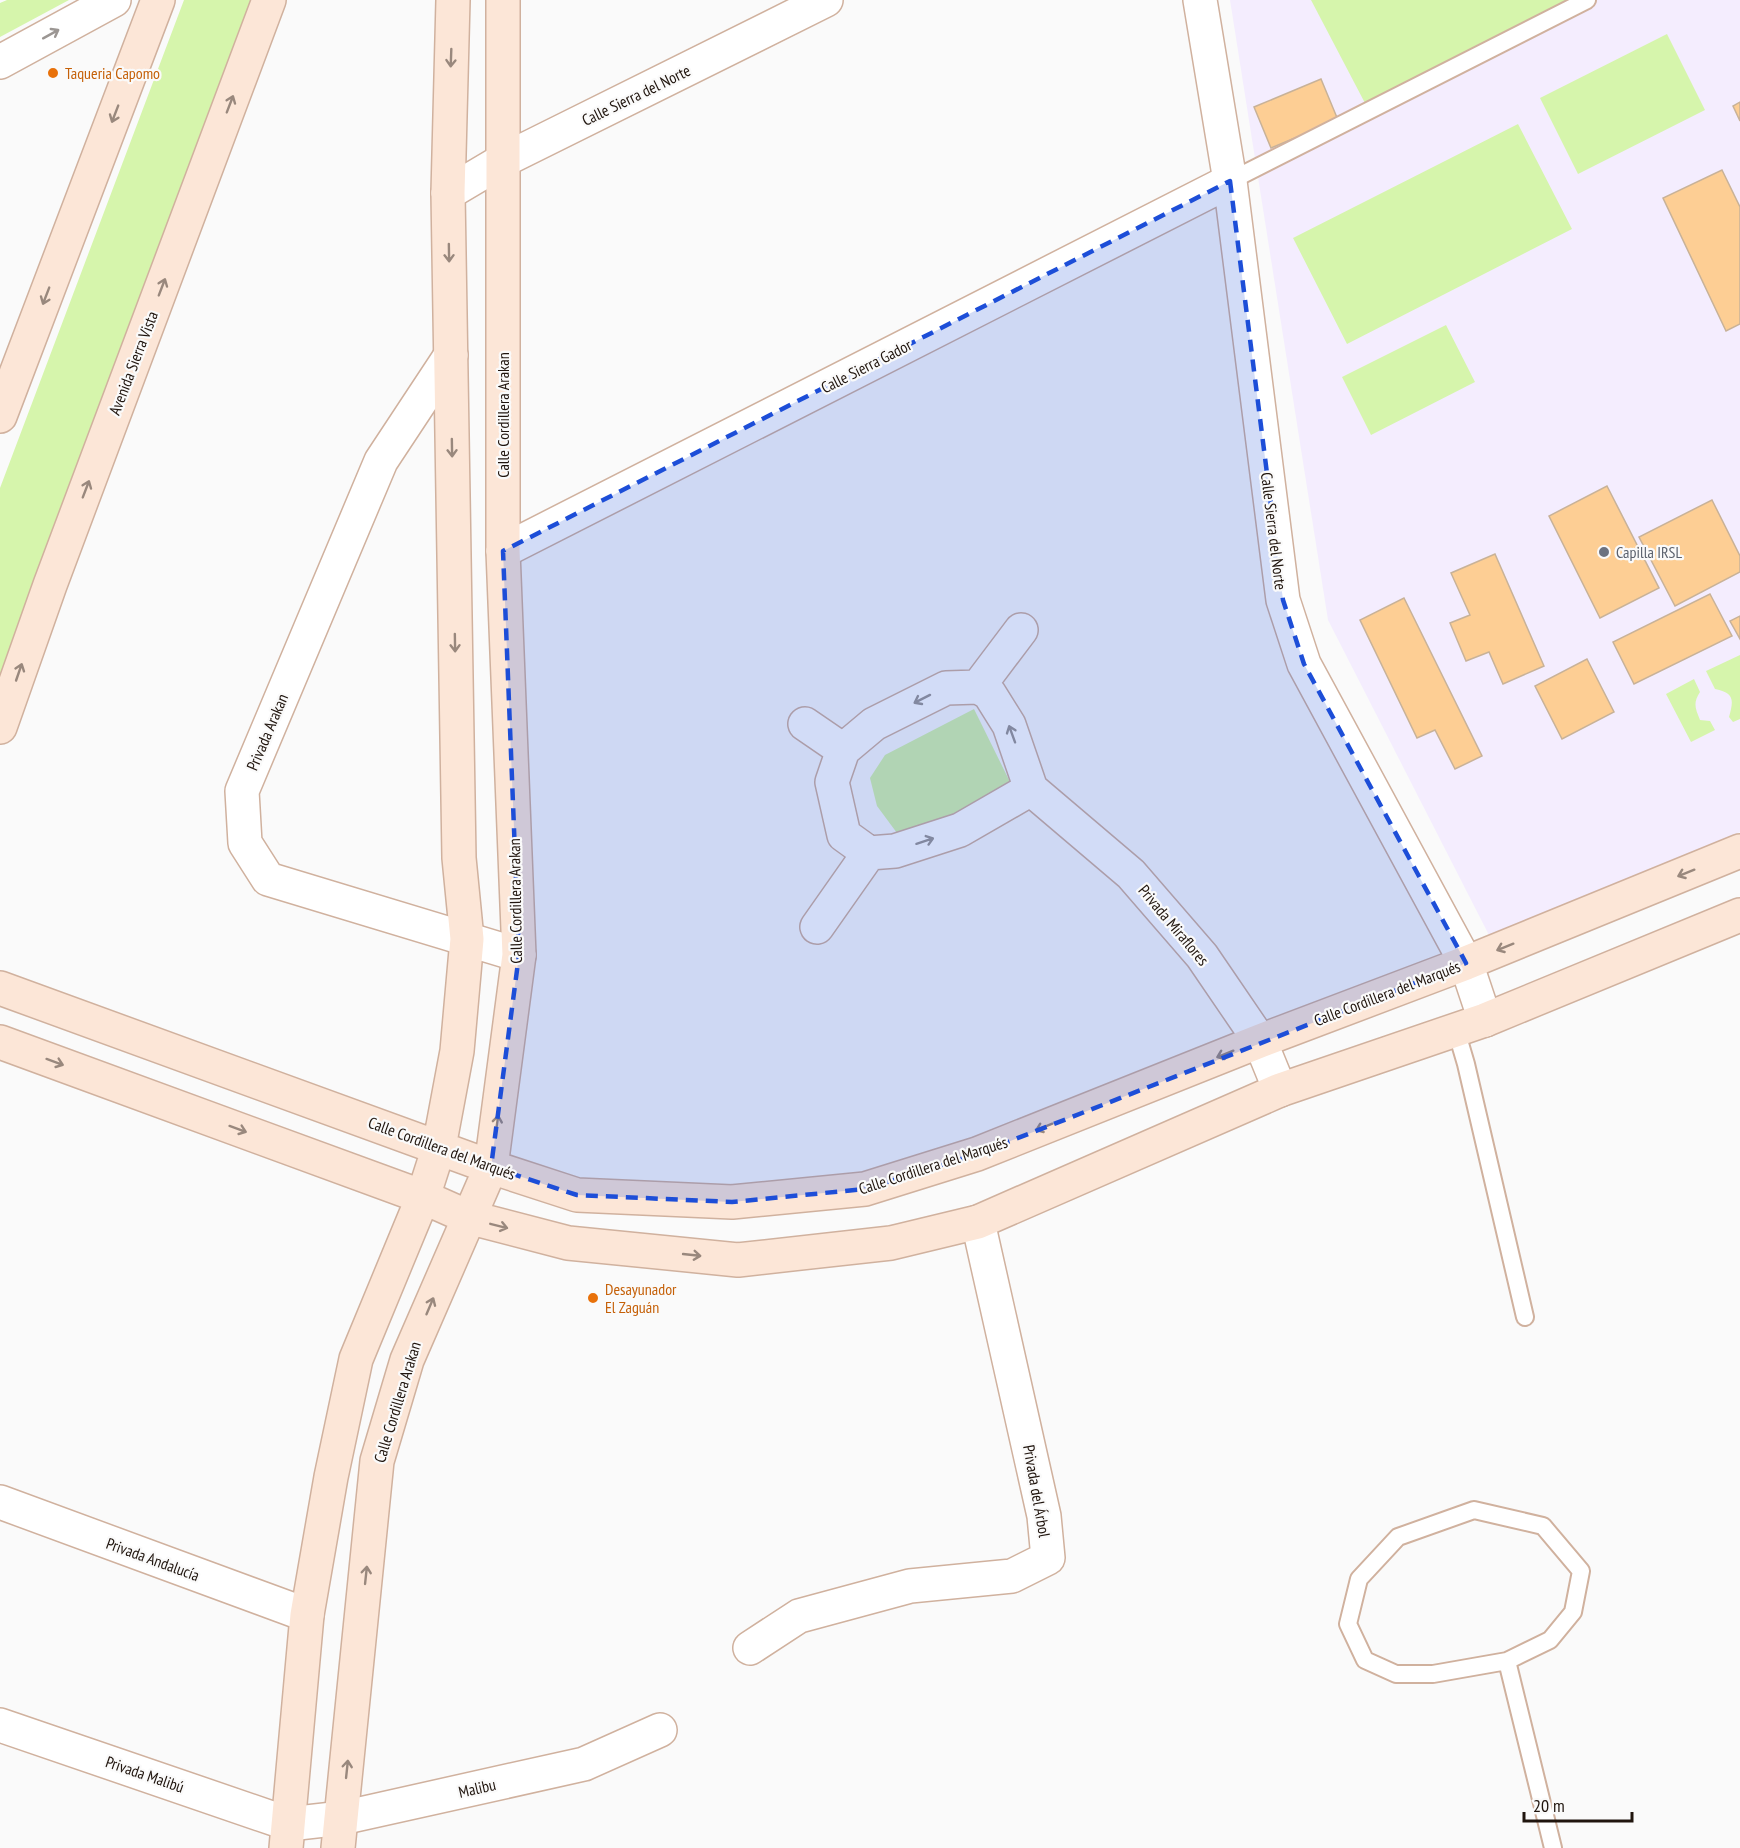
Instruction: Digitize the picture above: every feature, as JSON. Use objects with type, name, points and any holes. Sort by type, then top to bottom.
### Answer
[{"type":"street","points":[[0,62],[114,0]]},
{"type":"street","points":[[0,416],[158,0]]},
{"type":"street","name":"Avenida Sierra Vista","points":[[0,727],[50,585],[269,0]]},
{"type":"street","points":[[287,1836],[307,1615],[331,1477],[356,1359],[423,1197],[439,1147],[457,1051],[467,939],[459,858],[448,193],[453,0]]},
{"type":"street","name":"Calle Cordillera Arakan","points":[[340,1833],[377,1461],[407,1360],[491,1167],[519,955],[503,551],[503,0]]},
{"type":"street","name":"Calle Sierra del Norte","points":[[448,193],[502,161],[826,0]]},
{"type":"street","name":"Calle Sierra del Norte","points":[[1200,0],[1230,181],[1283,600],[1304,664],[1466,963],[1470,1025]]},
{"type":"street","name":"Calle Sierra Gador","points":[[503,551],[1230,181]]},
{"type":"street","name":"Privada Arakan","points":[[451,356],[381,461],[242,791],[245,843],[268,879],[519,955]]},
{"type":"street","points":[[978,687],[1021,630]]},
{"type":"street","points":[[946,687],[978,687],[989,693],[1009,725],[1031,789],[960,830],[895,851],[868,853],[844,835],[832,782],[843,750],[874,724],[946,687]]},
{"type":"street","points":[[805,724],[843,750]]},
{"type":"street","name":"Privada Miraflores","points":[[1031,789],[1131,874],[1202,956],[1260,1041],[1280,1090]]},
{"type":"street","name":"Calle Cordillera del Marqués","points":[[0,988],[491,1167],[577,1195],[732,1202],[865,1189],[977,1154],[1260,1041],[1466,963],[1740,851]]},
{"type":"street","points":[[817,927],[868,853]]},
{"type":"street","points":[[0,1042],[423,1197],[468,1217],[568,1243],[738,1260],[891,1243],[978,1222],[1280,1090],[1470,1025],[1740,915]]},
{"type":"street","name":"Privada del Árbol","points":[[750,1648],[799,1616],[910,1586],[1011,1576],[1048,1558],[1044,1516],[978,1222]]},
{"type":"street","name":"Privada Andalucía","points":[[0,1502],[307,1615]]},
{"type":"street","name":"Privada Malibú","points":[[0,1725],[287,1836]]},
{"type":"street","name":"Malibu","points":[[287,1836],[340,1833],[584,1764],[660,1730]]},
{"type":"lane","points":[[1230,181],[1587,0]]},
{"type":"lane","points":[[1470,1025],[1525,1317]]},
{"type":"lane","points":[[1474,1510],[1543,1526],[1581,1571],[1573,1612],[1550,1640],[1508,1661],[1433,1674],[1396,1674],[1365,1660],[1348,1624],[1359,1579],[1398,1537],[1474,1510]]},
{"type":"lane","points":[[1508,1661],[1553,1848]]},
{"type":"highlighted area","points":[[1230,181],[1283,600],[1304,664],[1466,963],[977,1154],[865,1189],[732,1202],[577,1195],[491,1167],[519,955],[503,551]]},
{"type":"shaded area","points":[[1230,0],[1740,0],[1740,832],[1491,939],[1328,620]]},
{"type":"green space","points":[[7,0],[69,0],[0,37],[0,3]]},
{"type":"green space","points":[[184,0],[252,0],[0,679],[0,488]]},
{"type":"green space","points":[[1311,0],[1571,0],[1366,105]]},
{"type":"green space","points":[[1667,34],[1705,110],[1578,174],[1540,98]]},
{"type":"green space","points":[[1518,124],[1572,229],[1347,344],[1293,238]]},
{"type":"green space","points":[[1446,325],[1475,382],[1371,435],[1342,377]]},
{"type":"green space","points":[[1740,655],[1740,719],[1733,722],[1729,717],[1732,706],[1731,698],[1726,693],[1715,689],[1706,671]]},
{"type":"green space","points":[[1694,679],[1700,692],[1696,699],[1696,706],[1700,720],[1710,721],[1715,730],[1691,742],[1666,694]]},
{"type":"green space","points":[[974,709],[1010,782],[921,834],[897,833],[877,806],[870,778],[885,755]]},
{"type":"building","points":[[1321,79],[1338,120],[1271,148],[1254,107]]},
{"type":"building","points":[[1740,102],[1740,121],[1733,106]]},
{"type":"building","points":[[1722,170],[1740,207],[1740,324],[1726,331],[1663,198]]},
{"type":"building","name":"Capilla IRSL","points":[[1607,486],[1659,588],[1600,618],[1549,516]]},
{"type":"building","points":[[1712,500],[1740,556],[1740,572],[1675,606],[1639,537]]},
{"type":"building","points":[[1495,554],[1544,666],[1503,684],[1489,652],[1466,661],[1450,623],[1470,615],[1451,573]]},
{"type":"building","points":[[1710,594],[1732,636],[1634,684],[1613,642]]},
{"type":"building","points":[[1404,598],[1482,756],[1455,769],[1435,730],[1417,738],[1360,620]]},
{"type":"building","points":[[1740,616],[1740,639],[1730,621]]},
{"type":"building","points":[[1587,659],[1614,712],[1562,739],[1535,686]]},
{"type":"place","name":"Taqueria Capomo","points":[[53,73]]},
{"type":"place","name":"Capilla IRSL","points":[[1604,552]]},
{"type":"place","name":"Desayunador El Zaguán","points":[[593,1298]]}]
